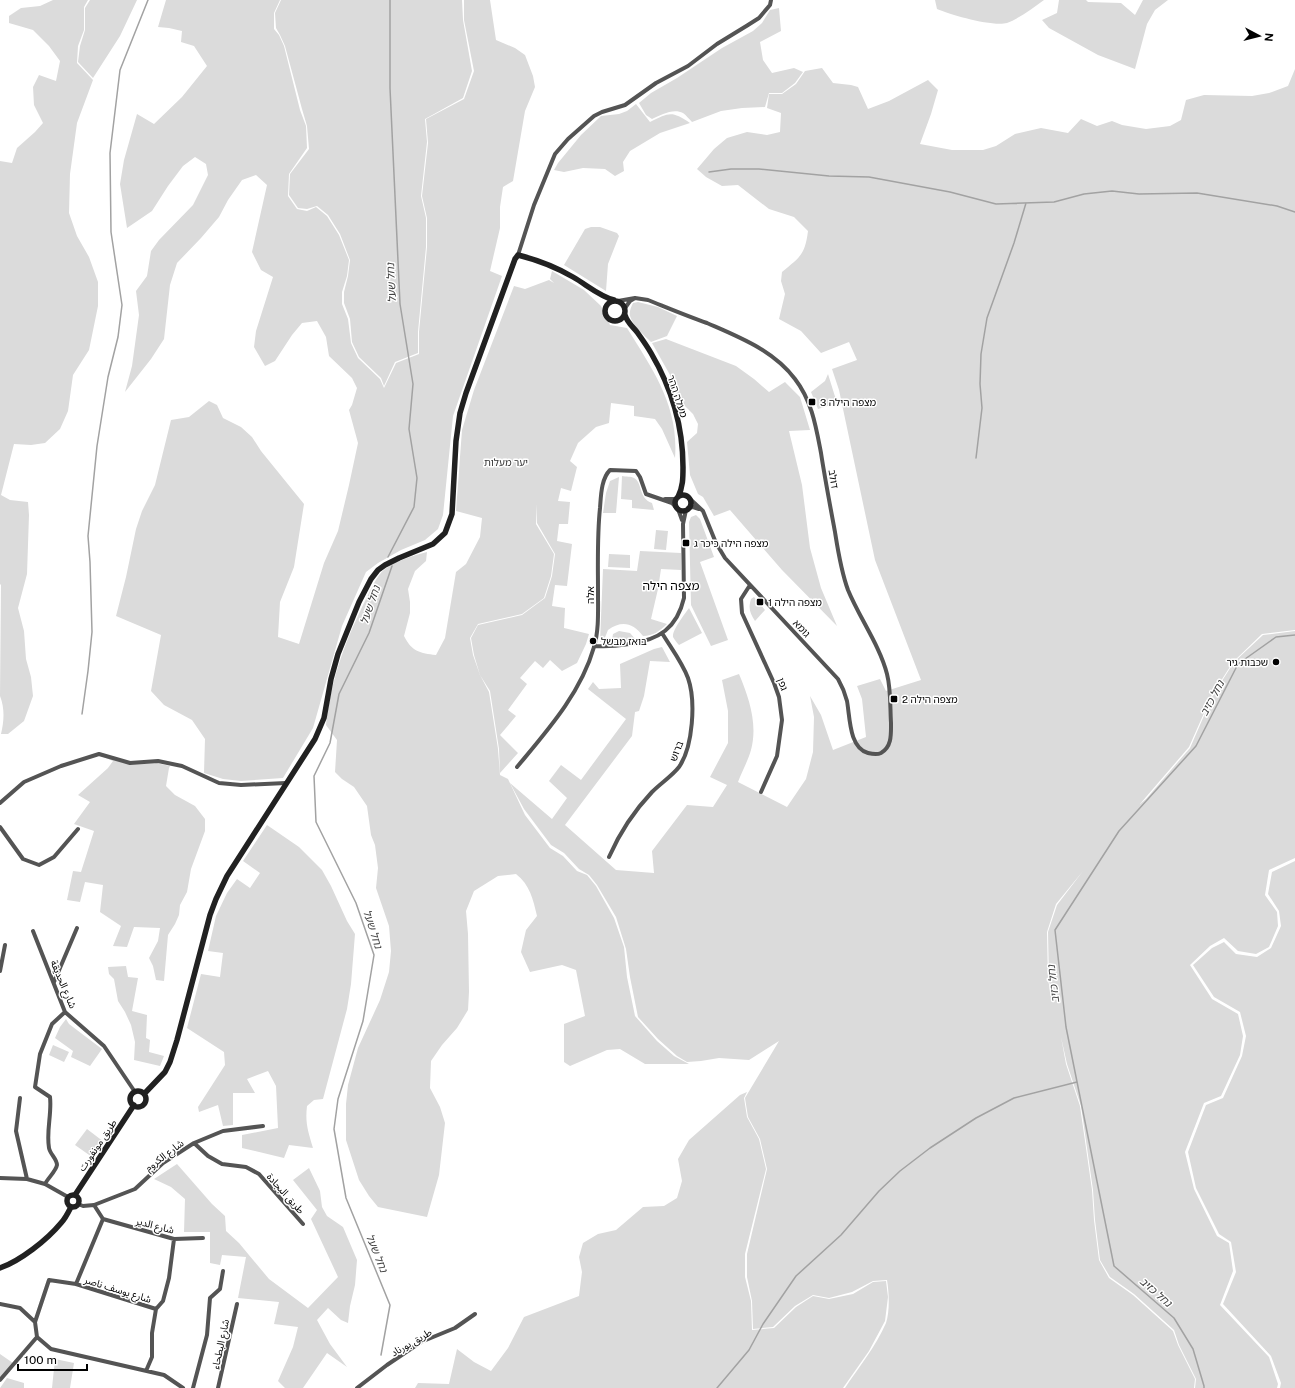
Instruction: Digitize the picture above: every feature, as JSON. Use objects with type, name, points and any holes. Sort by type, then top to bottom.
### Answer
[{"type":"main road","points":[[144,1094],[165,1072],[170,1062],[210,915],[216,899],[240,856],[315,739],[324,718],[331,678],[338,654],[359,602],[371,579],[378,570],[385,565],[398,558],[433,544],[444,533],[450,522],[454,493],[456,441],[460,413],[515,259],[518,255],[560,270],[598,294],[624,305],[625,315],[617,321]]},
{"type":"main road","points":[[598,294],[604,304],[606,317],[610,320],[632,327]]},
{"type":"main road","points":[[605,310],[608,303],[616,301]]},
{"type":"main road","name":"מעלה ההר","points":[[625,315],[627,321],[650,352],[670,394],[680,434],[684,487],[688,497]]},
{"type":"main road","name":"מעלה ההר","points":[[677,498],[681,489],[683,478]]},
{"type":"main road","points":[[681,496],[688,497],[690,504],[687,509],[681,511],[677,508],[677,498],[681,496]]},
{"type":"main road","points":[[140,1091],[144,1094],[146,1098],[143,1105],[134,1105],[131,1098],[135,1092],[140,1091]]},
{"type":"main road","name":"طريق مونفورت","points":[[75,1195],[134,1105]]},
{"type":"main road","points":[[0,1268],[22,1257],[50,1235],[61,1223],[71,1207],[75,1207],[78,1204],[79,1200],[75,1195],[68,1197],[66,1203],[71,1207]]},
{"type":"street","points":[[518,255],[534,205],[555,154],[568,140],[594,116],[625,105],[656,83],[688,66],[717,44],[748,26],[759,18],[770,5],[771,0]]},
{"type":"street","points":[[625,308],[630,301],[635,298]]},
{"type":"street","name":"דולב","points":[[616,301],[635,298],[648,300],[741,337],[764,350],[785,367],[804,391],[816,423],[839,557],[845,581],[880,655],[889,682],[891,734],[888,747],[879,754]]},
{"type":"street","name":"אלה","points":[[517,766],[551,725],[567,702],[584,672],[594,646],[598,624],[598,534],[601,498],[605,478],[610,470],[636,471],[640,477],[646,494],[672,503],[677,508]]},
{"type":"street","points":[[688,497],[703,511]]},
{"type":"street","name":"אלה","points":[[661,499],[677,498]]},
{"type":"street","points":[[677,508],[683,524]]},
{"type":"street","points":[[594,646],[613,647],[638,643],[654,638],[669,628],[677,616],[684,598],[683,524],[687,509],[697,508],[703,511]]},
{"type":"street","name":"גומא","points":[[703,511],[720,552],[838,679],[843,687],[847,699],[855,742],[862,750],[873,754],[879,754]]},
{"type":"street","name":"גפן","points":[[750,585],[741,599],[742,613],[774,683],[779,697],[782,720],[777,756],[761,792]]},
{"type":"street","name":"ברוש","points":[[609,857],[634,813],[654,790],[678,767],[686,752],[689,741],[692,721],[690,687],[685,672],[662,634]]},
{"type":"street","points":[[0,803],[24,782],[61,766],[99,754],[130,762],[158,761],[182,766],[219,783],[241,785],[286,783]]},
{"type":"street","points":[[0,827],[23,859],[40,865],[54,856],[78,829]]},
{"type":"street","points":[[54,982],[78,928]]},
{"type":"street","name":"شارع الحديقة","points":[[33,931],[54,982],[64,1012],[104,1046],[135,1092]]},
{"type":"street","points":[[0,971],[4,945]]},
{"type":"street","points":[[45,1184],[56,1167],[57,1162],[49,1149],[48,1128],[50,1097],[35,1087],[40,1054],[52,1024],[64,1012]]},
{"type":"street","points":[[20,1098],[16,1130],[27,1180]]},
{"type":"street","name":"شارع الكروم","points":[[78,1204],[83,1206],[94,1205],[135,1189],[163,1164],[194,1143],[223,1131],[263,1126]]},
{"type":"street","name":"طريق البجادة","points":[[194,1143],[208,1156],[222,1164],[246,1167],[259,1174],[303,1224]]},
{"type":"street","points":[[0,1178],[27,1180],[45,1184],[68,1197]]},
{"type":"street","points":[[76,1284],[103,1219],[94,1205]]},
{"type":"street","name":"شارع الدير","points":[[103,1219],[174,1239],[203,1238]]},
{"type":"street","name":"شارع يوسف ناصر","points":[[146,1372],[152,1357],[152,1334],[156,1309],[163,1301],[169,1278],[174,1239]]},
{"type":"street","points":[[193,1388],[207,1334],[210,1298],[220,1289],[223,1271]]},
{"type":"street","name":"شارع يوسف ناصر","points":[[35,1322],[49,1280],[76,1284],[156,1309]]},
{"type":"street","points":[[0,1304],[20,1308],[35,1322],[37,1337],[51,1349],[164,1375],[183,1388]]},
{"type":"street","name":"شارع البطحاء","points":[[218,1388],[237,1304]]},
{"type":"street","name":"طريق بورناد","points":[[357,1388],[421,1342],[455,1328],[475,1314]]},
{"type":"street","points":[[0,1380],[37,1337]]},
{"type":"green space","points":[[53,0],[88,0],[84,7],[84,30],[78,46],[77,63],[93,80],[77,123],[70,174],[69,213],[77,236],[89,257],[98,282],[98,306],[89,350],[73,375],[68,411],[60,429],[45,443],[31,445],[14,444],[1,495],[10,500],[28,502],[27,574],[18,608],[24,631],[26,659],[31,677],[33,696],[24,721],[8,734],[1,734],[4,715],[0,696],[0,161],[12,163],[17,148],[43,123],[34,105],[33,87],[39,75],[56,81],[60,61],[49,46],[33,30],[9,23],[9,16],[21,8],[40,6]]},
{"type":"green space","points":[[90,0],[137,0],[120,36],[93,78],[78,62],[80,46],[85,30],[85,8]]},
{"type":"green space","points":[[166,0],[280,0],[274,13],[274,29],[279,35],[284,46],[300,110],[306,126],[307,148],[289,174],[288,196],[297,209],[307,211],[316,207],[327,216],[339,235],[349,260],[347,276],[342,292],[342,304],[348,319],[351,343],[358,358],[380,379],[384,388],[396,363],[419,354],[419,332],[427,247],[427,218],[422,196],[428,143],[426,119],[464,99],[474,71],[464,20],[464,0],[490,0],[496,40],[515,48],[525,55],[533,76],[535,87],[525,111],[513,181],[503,187],[500,207],[500,228],[490,271],[502,276],[453,416],[443,515],[438,529],[425,540],[401,550],[378,563],[366,572],[342,626],[313,728],[283,778],[241,781],[223,779],[204,773],[205,739],[192,720],[164,705],[151,691],[161,635],[116,616],[136,529],[142,511],[155,485],[171,420],[189,417],[209,401],[217,405],[223,418],[241,427],[252,437],[261,451],[304,504],[294,567],[280,602],[278,637],[299,644],[324,563],[338,531],[358,443],[349,410],[357,388],[352,378],[329,356],[326,337],[317,321],[302,323],[292,335],[275,361],[265,366],[254,347],[256,331],[273,277],[261,270],[252,252],[267,185],[256,175],[242,180],[228,200],[219,217],[177,263],[170,285],[164,339],[151,359],[125,392],[132,366],[139,315],[136,291],[147,276],[151,251],[159,240],[193,205],[208,175],[206,164],[195,157],[183,166],[152,211],[127,228],[120,184],[124,160],[137,114],[154,124],[182,97],[207,66],[194,46],[181,42],[182,31],[158,27]]},
{"type":"green space","points":[[281,0],[462,0],[463,20],[472,71],[463,98],[425,119],[427,142],[421,196],[426,218],[426,247],[418,332],[418,353],[395,362],[384,386],[381,378],[359,357],[352,342],[350,319],[344,303],[344,292],[350,260],[340,234],[328,215],[317,206],[307,209],[298,208],[289,195],[290,174],[309,149],[307,126],[285,46],[276,28],[275,13]]},
{"type":"green space","points":[[935,0],[1044,0],[1026,13],[1007,23],[1001,24],[972,20],[937,9]]},
{"type":"green space","points":[[1059,0],[1086,0],[1088,2],[1121,3],[1135,15],[1143,0],[1168,0],[1155,10],[1147,24],[1135,69],[1098,55],[1049,28],[1042,20],[1057,13]]},
{"type":"green space","points":[[779,8],[781,31],[760,42],[763,60],[772,73],[794,68],[803,72],[795,83],[782,93],[769,93],[765,107],[721,111],[692,122],[683,113],[675,111],[652,119],[646,115],[639,103],[651,93],[677,78],[722,48],[753,31],[762,23],[770,10]]},
{"type":"green space","points":[[822,68],[833,83],[858,87],[868,109],[889,101],[928,80],[938,90],[920,144],[952,150],[983,150],[996,146],[1015,134],[1041,128],[1068,133],[1081,119],[1097,126],[1112,121],[1122,125],[1146,129],[1170,126],[1181,120],[1186,100],[1204,95],[1252,96],[1269,93],[1288,86],[1295,69],[1295,630],[1262,634],[1233,662],[1212,695],[1189,747],[1140,804],[1190,748],[1213,695],[1234,662],[1263,635],[1295,631],[1295,858],[1269,870],[1265,895],[1277,912],[1278,926],[1269,947],[1256,954],[1238,951],[1224,938],[1210,946],[1190,965],[1212,999],[1238,1014],[1243,1036],[1240,1055],[1221,1096],[1204,1103],[1185,1152],[1194,1189],[1217,1236],[1229,1243],[1233,1271],[1220,1305],[1269,1357],[1278,1384],[1277,1388],[1195,1388],[1196,1379],[1179,1345],[1174,1330],[1134,1294],[1110,1277],[1100,1260],[1093,1190],[1081,1106],[1067,1064],[1061,1037],[1066,1064],[1080,1106],[1092,1190],[1094,1220],[1099,1260],[1109,1278],[1133,1295],[1173,1331],[1178,1345],[1195,1379],[1194,1388],[845,1388],[872,1348],[886,1323],[889,1302],[887,1280],[873,1281],[852,1292],[829,1298],[813,1295],[795,1306],[773,1327],[753,1329],[752,1301],[747,1277],[747,1254],[767,1169],[760,1139],[748,1117],[745,1098],[779,1041],[749,1060],[719,1058],[687,1062],[677,1056],[658,1039],[638,1017],[626,949],[616,917],[597,885],[589,875],[579,869],[564,853],[551,845],[524,809],[510,783],[552,819],[567,798],[549,781],[561,765],[581,780],[626,719],[588,689],[593,682],[599,689],[621,688],[620,664],[662,647],[670,662],[650,661],[644,696],[639,711],[635,712],[632,736],[565,825],[616,870],[654,873],[652,851],[687,805],[713,807],[727,785],[710,777],[728,743],[728,711],[722,680],[739,674],[749,702],[753,721],[753,740],[751,750],[738,782],[787,807],[806,779],[813,752],[814,717],[810,696],[821,715],[833,750],[866,737],[862,699],[857,686],[880,679],[886,691],[921,680],[875,560],[839,390],[832,369],[857,360],[849,342],[821,353],[801,331],[779,319],[785,294],[781,281],[782,272],[801,255],[807,239],[808,231],[794,217],[769,209],[738,185],[722,186],[706,177],[697,169],[714,149],[727,138],[747,132],[767,135],[780,132],[781,113],[767,108],[769,94],[782,94],[796,84],[805,71]],"holes":[[[1083,871],[1057,905],[1048,932],[1049,981],[1052,994],[1048,981],[1047,932],[1056,904]]]},
{"type":"green space","points":[[636,104],[650,122],[670,114],[678,116],[690,123],[660,133],[630,151],[623,162],[624,171],[615,176],[605,169],[583,168],[564,172],[554,170],[581,135],[601,116],[619,114],[627,111]]},
{"type":"green space","points":[[600,227],[617,233],[619,236],[608,264],[606,291],[564,265],[585,229]]},
{"type":"green space","name":"יער מעלות","points":[[552,271],[584,290],[601,306],[610,325],[627,328],[655,374],[668,405],[673,422],[675,458],[662,429],[655,419],[634,416],[634,406],[611,403],[609,423],[596,427],[578,443],[570,461],[577,467],[571,491],[561,488],[558,501],[570,502],[568,524],[559,524],[557,541],[572,544],[567,586],[555,585],[552,606],[565,608],[564,628],[589,634],[577,663],[562,671],[550,660],[543,668],[535,661],[520,678],[527,684],[508,710],[516,716],[500,735],[518,753],[500,773],[499,749],[490,691],[480,675],[489,692],[498,749],[500,775],[508,779],[525,815],[550,848],[563,856],[577,871],[587,875],[596,886],[614,918],[624,947],[627,977],[635,1016],[657,1041],[674,1056],[689,1064],[645,1064],[620,1049],[607,1050],[570,1066],[564,1062],[564,1024],[585,1016],[576,970],[562,965],[530,972],[521,952],[526,930],[537,916],[532,898],[525,883],[516,874],[498,876],[474,891],[466,911],[468,934],[468,1010],[457,1028],[442,1045],[431,1061],[430,1088],[440,1107],[445,1123],[439,1175],[427,1217],[378,1207],[359,1180],[346,1140],[346,1104],[348,1085],[358,1048],[380,1000],[389,972],[391,951],[389,926],[376,888],[378,868],[367,806],[354,787],[335,772],[337,740],[326,725],[328,708],[340,659],[359,613],[379,575],[390,566],[427,552],[426,561],[415,571],[408,589],[410,613],[404,636],[413,649],[436,655],[445,638],[456,572],[466,564],[480,537],[482,518],[456,511],[462,430],[474,390],[514,286],[525,289],[549,280],[554,283],[550,279]],"holes":[[[537,504],[537,523],[555,554],[552,576],[545,598],[522,615],[478,625],[471,638],[480,675],[473,655],[470,638],[478,624],[522,614],[544,598],[551,576],[554,554],[536,524]]]},
{"type":"green space","points":[[638,302],[658,307],[677,316],[667,336],[651,342],[636,327],[631,320],[630,313],[633,303]]},
{"type":"green space","points":[[666,339],[736,366],[769,392],[785,382],[800,397],[810,430],[789,431],[802,485],[810,548],[821,588],[837,626],[782,570],[730,510],[714,516],[703,497],[698,494],[690,475],[687,442],[697,433],[698,424],[693,414],[679,400],[670,375],[652,343]]},
{"type":"green space","points":[[828,374],[837,403],[818,409],[811,392],[825,381]]},
{"type":"green space","points":[[622,476],[633,477],[637,480],[645,498],[652,503],[654,510],[632,508],[632,500],[621,499]]},
{"type":"green space","points":[[619,477],[616,513],[603,513],[606,493],[610,481]]},
{"type":"green space","points":[[696,515],[700,519],[714,557],[700,562],[728,640],[711,646],[691,605],[689,522],[691,517]]},
{"type":"green space","points":[[656,530],[668,531],[666,550],[654,549]]},
{"type":"green space","points":[[640,551],[681,553],[681,570],[661,569],[651,619],[667,624],[656,633],[643,636],[635,628],[627,624],[618,625],[608,630],[604,640],[600,642],[603,569],[637,571]]},
{"type":"green space","points":[[609,554],[630,555],[630,568],[608,567]]},
{"type":"green space","points":[[754,597],[765,610],[755,621],[750,608],[751,599]]},
{"type":"green space","points":[[689,608],[702,633],[679,645],[673,637],[673,634]]},
{"type":"green space","points":[[619,631],[630,633],[636,640],[612,644],[613,634]]},
{"type":"green space","points":[[101,756],[130,764],[156,763],[170,766],[166,786],[175,795],[195,806],[205,819],[205,831],[191,869],[187,892],[180,905],[179,915],[168,935],[164,981],[156,980],[153,966],[149,958],[158,941],[160,928],[134,927],[127,947],[113,946],[121,926],[100,912],[103,885],[85,882],[80,902],[67,900],[73,871],[81,872],[94,831],[74,824],[90,802],[78,795],[108,768],[113,761]]},
{"type":"green space","points":[[267,825],[299,847],[322,870],[355,934],[351,984],[347,1009],[323,1099],[314,1100],[307,1106],[307,1127],[313,1148],[289,1145],[284,1158],[242,1148],[242,1135],[278,1128],[276,1086],[268,1071],[247,1079],[255,1093],[233,1093],[233,1125],[223,1126],[218,1105],[199,1112],[198,1107],[225,1065],[224,1052],[187,1028],[201,974],[220,977],[223,953],[208,951],[216,916],[227,893],[237,879],[250,888],[260,873],[243,861]]},
{"type":"green space","points":[[1295,861],[1295,1388],[1280,1388],[1281,1383],[1271,1356],[1223,1304],[1236,1272],[1231,1242],[1219,1234],[1196,1188],[1188,1152],[1206,1105],[1223,1098],[1242,1056],[1246,1036],[1240,1012],[1214,997],[1193,965],[1212,948],[1224,942],[1236,954],[1257,957],[1271,948],[1281,926],[1279,911],[1268,894],[1272,872]]},
{"type":"green space","points":[[126,966],[128,977],[138,978],[132,1011],[147,1015],[146,1038],[150,1040],[149,1052],[164,1056],[160,1066],[134,1060],[135,1042],[131,1025],[118,1001],[114,979],[109,974],[108,967]]},
{"type":"green space","points":[[66,1019],[69,1024],[102,1049],[90,1066],[71,1057],[73,1051],[55,1038]]},
{"type":"green space","points":[[53,1045],[69,1052],[64,1062],[49,1055]]},
{"type":"green space","points":[[747,1092],[744,1098],[747,1117],[759,1139],[766,1169],[745,1254],[745,1277],[751,1301],[752,1330],[774,1328],[796,1307],[813,1296],[829,1299],[853,1294],[873,1282],[886,1281],[888,1297],[885,1321],[869,1351],[843,1388],[415,1388],[418,1383],[449,1384],[457,1349],[474,1362],[491,1371],[508,1348],[524,1317],[579,1296],[582,1272],[579,1257],[583,1243],[598,1234],[616,1230],[643,1207],[664,1206],[677,1198],[682,1181],[678,1159],[689,1140],[740,1095]]},
{"type":"green space","points":[[87,1129],[104,1142],[92,1157],[75,1145]]},
{"type":"green space","points":[[177,1164],[212,1204],[225,1216],[226,1231],[239,1243],[269,1279],[308,1308],[338,1277],[311,1219],[317,1210],[293,1180],[309,1168],[320,1191],[322,1207],[327,1216],[343,1227],[357,1260],[355,1285],[348,1323],[341,1320],[328,1308],[317,1320],[330,1344],[347,1367],[327,1353],[303,1388],[285,1388],[278,1381],[293,1347],[298,1327],[274,1324],[279,1302],[238,1298],[246,1257],[222,1255],[220,1265],[210,1263],[210,1232],[184,1232],[185,1199],[171,1187],[154,1179]]},
{"type":"green space","points":[[0,1354],[13,1363],[0,1378]]},
{"type":"green space","points":[[55,1359],[74,1363],[70,1388],[52,1388]]},
{"type":"green space","points":[[7,1378],[24,1383],[24,1388],[0,1388]]},
{"type":"waterway","points":[[82,714],[92,632],[88,536],[97,446],[108,377],[118,337],[122,305],[111,232],[110,153],[120,70],[148,0]]},
{"type":"waterway","name":"נחל שעל","points":[[388,557],[414,507],[417,478],[409,429],[413,384],[400,304],[390,88],[390,0]]},
{"type":"waterway","points":[[709,172],[731,169],[759,169],[829,176],[869,177],[950,192],[996,204],[1054,202],[1084,194],[1112,191],[1139,194],[1197,193],[1277,206],[1295,212]]},
{"type":"waterway","points":[[976,458],[982,408],[980,384],[981,354],[987,318],[1014,243],[1026,203]]},
{"type":"waterway","name":"נחל שעל","points":[[381,1355],[390,1305],[346,1198],[334,1129],[338,1099],[363,1021],[374,955],[356,903],[316,822],[314,776],[330,743],[339,694],[369,633],[392,566]]},
{"type":"waterway","name":"נחל כזיב","points":[[1204,1388],[1193,1349],[1174,1318],[1114,1266],[1066,1027],[1055,930],[1119,831],[1196,746],[1238,664],[1276,637],[1295,635]]},
{"type":"waterway","points":[[717,1388],[749,1350],[763,1324],[796,1276],[841,1235],[879,1191],[900,1171],[930,1148],[976,1118],[1014,1098],[1077,1082]]},
{"type":"place","name":"מצפה הילה 3","points":[[812,402]]},
{"type":"place","name":"מצפה הילה כיכר ג","points":[[686,543]]},
{"type":"place","name":"מצפה הילה 1","points":[[760,602]]},
{"type":"place","name":"בואז מבשל","points":[[593,641]]},
{"type":"place","name":"שכבות גיר","points":[[1276,662]]},
{"type":"place","name":"מצפה הילה 2","points":[[894,699]]},
{"type":"district","name":"מצפה הילה","points":[[671,586]]}]
